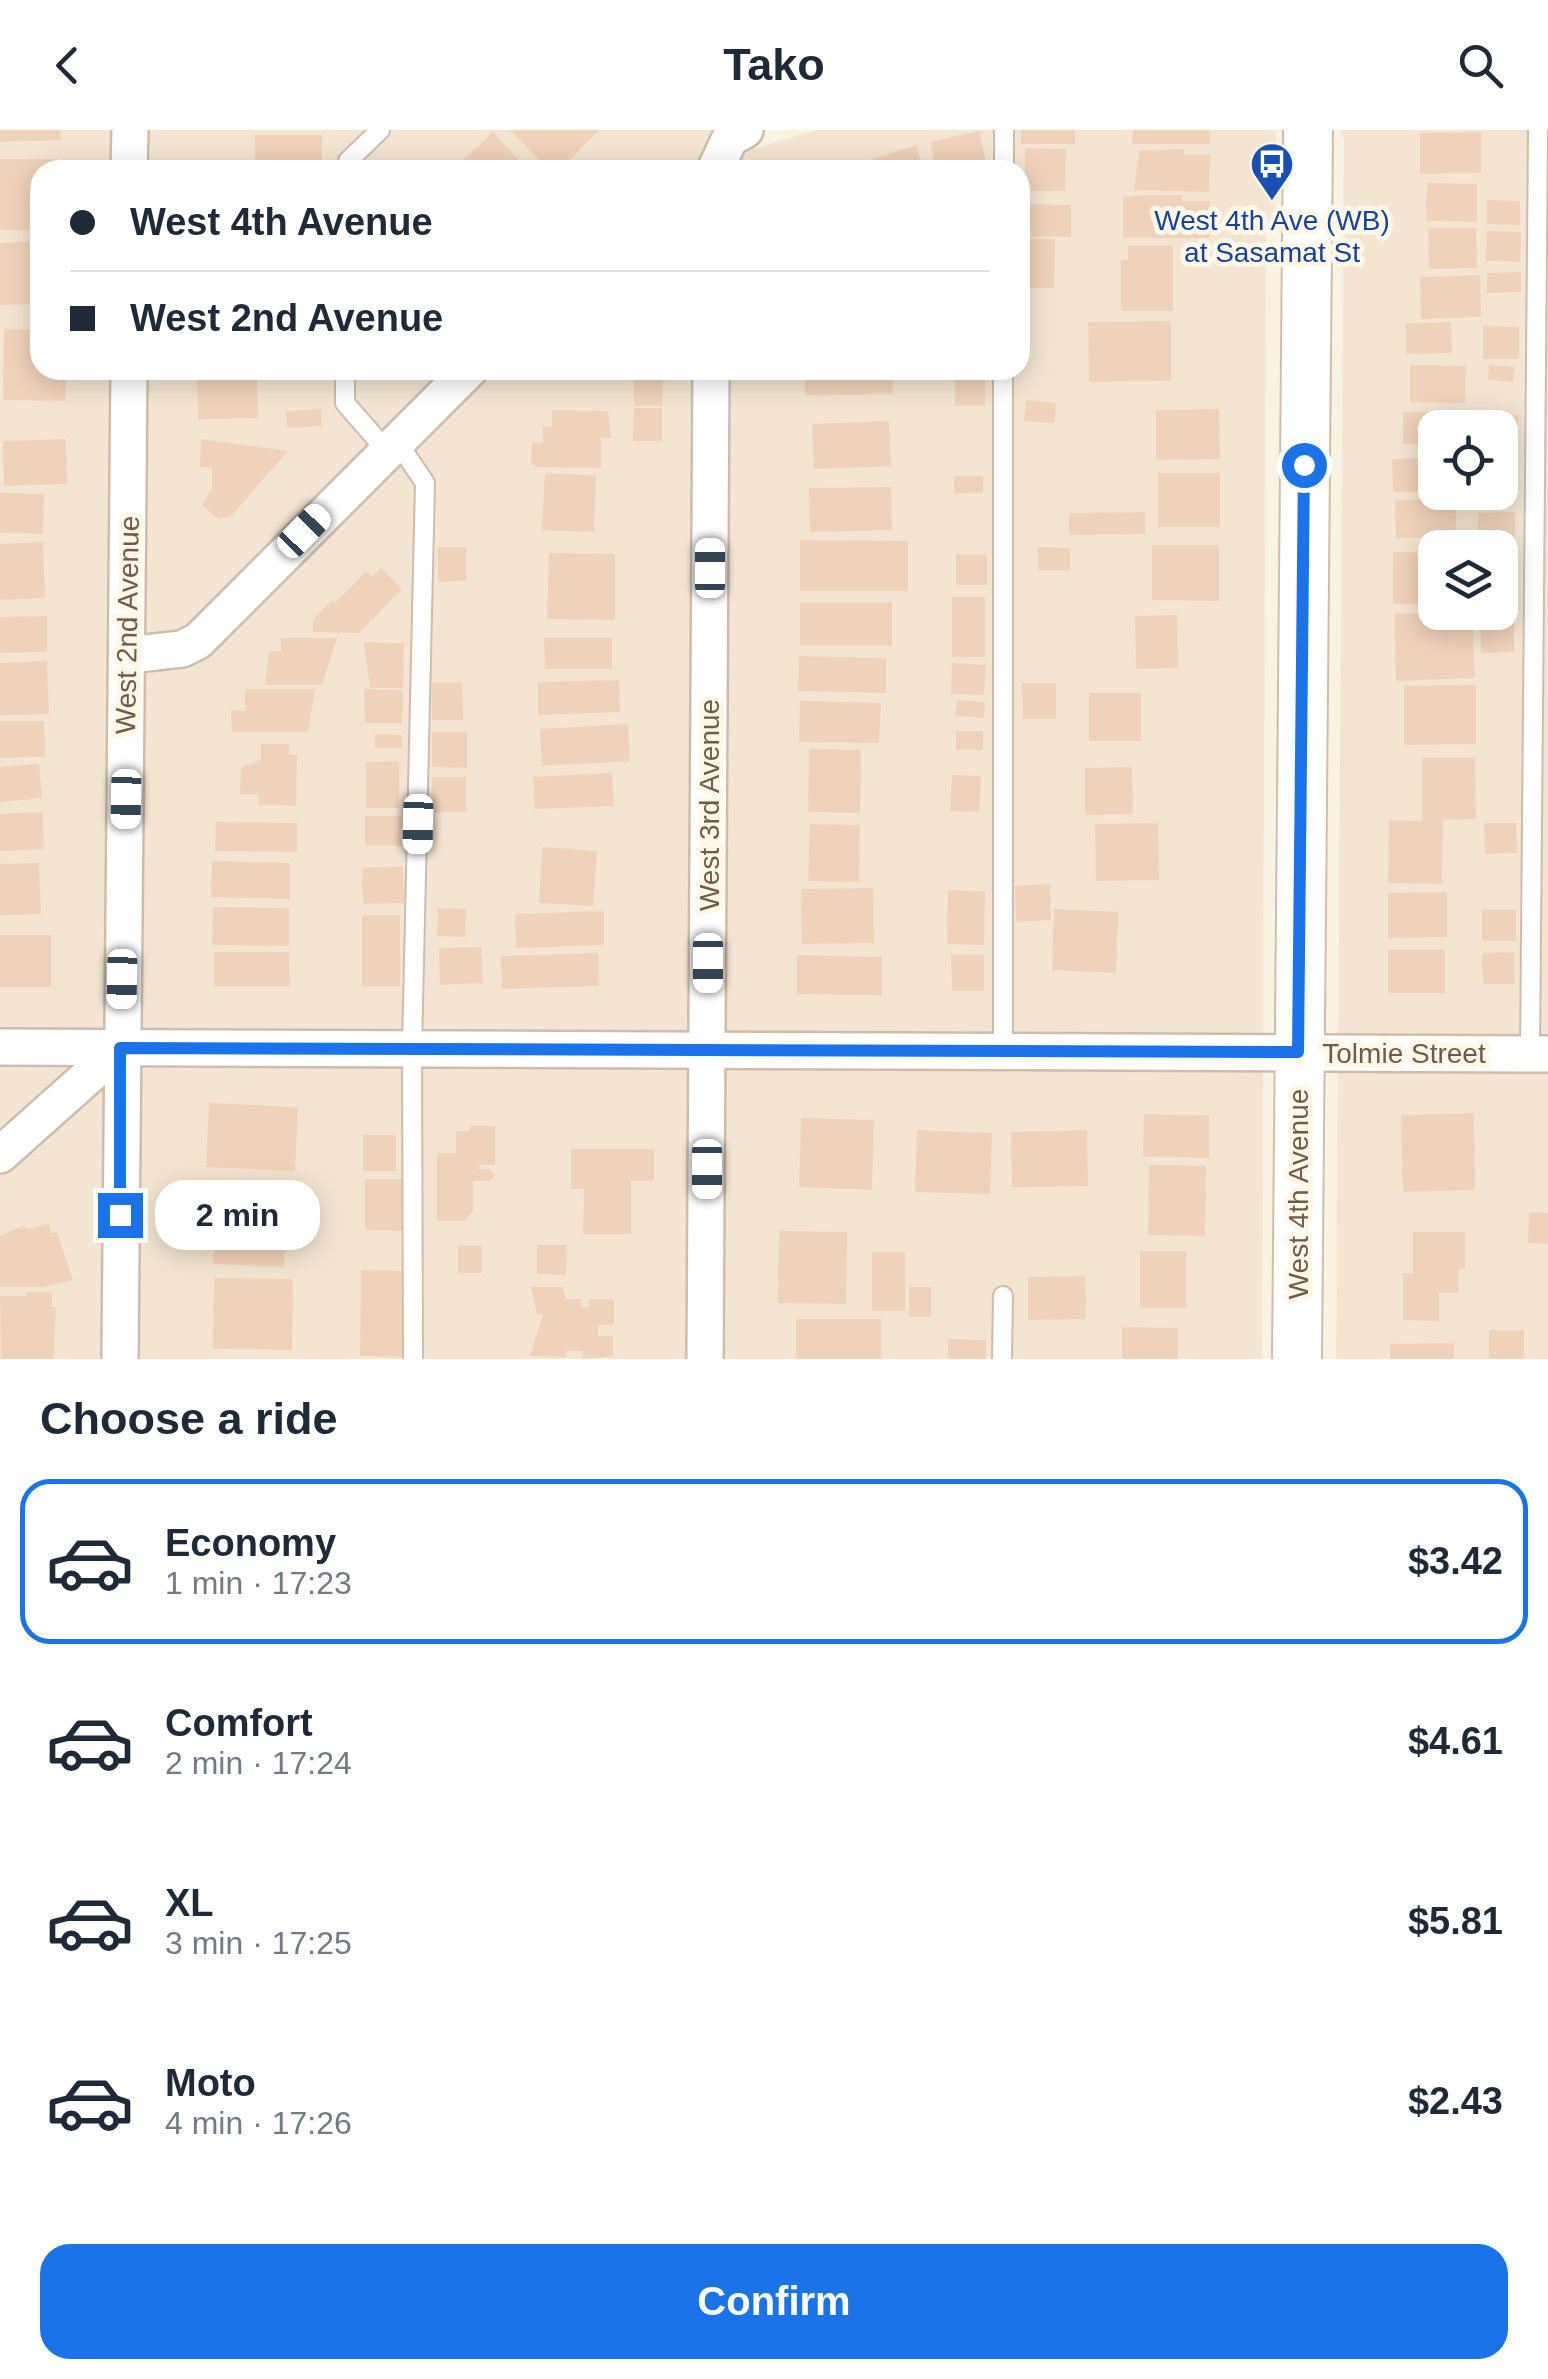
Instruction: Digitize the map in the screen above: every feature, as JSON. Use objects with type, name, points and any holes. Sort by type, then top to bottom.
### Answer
[{"type":"main road","name":"West 4th Avenue","points":[[1297,1359],[1308,130]]},
{"type":"street","points":[[130,130],[130,160]]},
{"type":"street","points":[[720,160],[730,138],[745,130]]},
{"type":"street","name":"West 2nd Avenue","points":[[120,1359],[129,380]]},
{"type":"street","points":[[128,655],[182,649],[198,640],[458,380]]},
{"type":"street","name":"West 3rd Avenue","points":[[706,1359],[710,380]]},
{"type":"street","name":"Tolmie Street","points":[[0,1047],[1539,1054]]},
{"type":"street","points":[[0,1155],[120,1048]]},
{"type":"lane","points":[[349,160],[380,130]]},
{"type":"lane","points":[[1004,130],[1004,160]]},
{"type":"lane","points":[[1538,130],[1539,1054]]},
{"type":"lane","points":[[345,380],[344,403],[425,482],[412,1048],[413,1359]]},
{"type":"lane","points":[[1002,1051],[1004,380]]},
{"type":"lane","points":[[1002,1359],[1003,1296]]},
{"type":"shaded area","points":[[0,130],[717,130],[701,160],[30,160],[30,380],[695,380],[691,1009],[725,1006],[729,380],[1030,380],[1030,160],[738,158],[747,151],[816,130],[1276,130],[1275,212],[1266,231],[1262,1359],[0,1359]]},
{"type":"shaded area","points":[[1339,130],[1548,130],[1548,1359],[1336,1359],[1344,138]]},
{"type":"building","points":[[0,130],[60,130],[61,140],[0,142]]},
{"type":"building","points":[[510,130],[599,130],[569,160],[539,160]]},
{"type":"building","points":[[1021,130],[1075,130],[1075,144],[1021,144]]},
{"type":"building","points":[[1133,130],[1209,130],[1210,144],[1132,144]]},
{"type":"building","points":[[979,131],[986,160],[934,160],[930,142]]},
{"type":"building","points":[[493,132],[519,160],[463,160]]},
{"type":"building","points":[[1481,132],[1481,173],[1420,174],[1420,133]]},
{"type":"building","points":[[255,135],[322,135],[322,160],[255,160]]},
{"type":"building","points":[[916,145],[920,160],[869,160]]},
{"type":"building","points":[[1025,148],[1066,149],[1065,191],[1030,191],[1030,160],[1025,160]]},
{"type":"building","points":[[1184,149],[1184,154],[1210,154],[1209,192],[1134,190],[1139,151]]},
{"type":"building","points":[[0,159],[57,159],[30,160],[30,230],[0,230]]},
{"type":"building","points":[[1427,183],[1477,184],[1477,222],[1426,221]]},
{"type":"building","points":[[1183,195],[1182,201],[1210,201],[1210,238],[1123,238],[1123,197]]},
{"type":"building","points":[[1487,200],[1520,201],[1520,225],[1487,224]]},
{"type":"building","points":[[1030,204],[1071,205],[1071,237],[1030,236]]},
{"type":"building","points":[[1428,228],[1476,228],[1477,268],[1429,269]]},
{"type":"building","points":[[1487,231],[1521,232],[1520,262],[1486,261]]},
{"type":"building","points":[[1030,239],[1055,239],[1054,288],[1030,288]]},
{"type":"building","points":[[30,242],[30,304],[0,305],[0,243]]},
{"type":"building","points":[[1128,246],[1173,246],[1173,311],[1121,311],[1121,260],[1128,260]]},
{"type":"building","points":[[1521,272],[1521,292],[1487,293],[1487,273]]},
{"type":"building","points":[[1480,275],[1481,317],[1421,319],[1420,277]]},
{"type":"building","points":[[1171,321],[1171,381],[1089,382],[1088,322]]},
{"type":"building","points":[[1451,322],[1452,353],[1406,354],[1406,323]]},
{"type":"building","points":[[1483,326],[1519,327],[1519,359],[1483,359]]},
{"type":"building","points":[[4,329],[30,330],[30,380],[66,380],[66,401],[3,400]]},
{"type":"building","points":[[1410,365],[1466,366],[1465,403],[1410,402]]},
{"type":"building","points":[[1489,365],[1515,367],[1513,382],[1488,380]]},
{"type":"building","points":[[197,380],[257,380],[258,418],[198,419]]},
{"type":"building","points":[[634,380],[663,380],[662,406],[634,406]]},
{"type":"building","points":[[805,380],[892,380],[893,394],[805,395]]},
{"type":"building","points":[[955,380],[985,380],[985,406],[955,406]]},
{"type":"building","points":[[1026,400],[1056,403],[1055,423],[1024,421]]},
{"type":"building","points":[[634,408],[662,408],[662,441],[633,441]]},
{"type":"building","points":[[321,409],[322,426],[287,428],[286,411]]},
{"type":"building","points":[[1219,409],[1220,459],[1156,460],[1156,410]]},
{"type":"building","points":[[552,410],[608,411],[611,438],[601,438],[601,468],[536,467],[531,463],[532,442],[543,443],[543,426],[552,426]]},
{"type":"building","points":[[1403,412],[1418,412],[1418,444],[1403,444]]},
{"type":"building","points":[[889,421],[891,466],[814,469],[812,424]]},
{"type":"building","points":[[66,439],[67,484],[4,486],[3,441]]},
{"type":"building","points":[[201,439],[288,451],[230,517],[218,519],[202,505],[212,489],[212,467],[200,467]]},
{"type":"building","points":[[1418,458],[1418,492],[1393,492],[1392,459]]},
{"type":"building","points":[[545,473],[596,475],[594,532],[542,530]]},
{"type":"building","points":[[1158,473],[1220,473],[1220,527],[1158,527]]},
{"type":"building","points":[[954,476],[983,476],[983,493],[954,494]]},
{"type":"building","points":[[891,487],[892,530],[810,532],[809,488]]},
{"type":"building","points":[[0,493],[44,494],[43,534],[0,533]]},
{"type":"building","points":[[1395,500],[1418,500],[1418,510],[1456,510],[1456,530],[1418,530],[1418,538],[1396,538]]},
{"type":"building","points":[[1145,512],[1145,534],[1069,535],[1069,513]]},
{"type":"building","points":[[1515,512],[1515,530],[1478,530],[1478,513]]},
{"type":"building","points":[[800,540],[908,541],[908,591],[800,591]]},
{"type":"building","points":[[43,542],[45,598],[0,600],[0,544]]},
{"type":"building","points":[[1152,545],[1219,545],[1219,601],[1152,600]]},
{"type":"building","points":[[438,547],[466,547],[466,581],[438,582]]},
{"type":"building","points":[[1038,547],[1070,548],[1070,570],[1038,570]]},
{"type":"building","points":[[1393,552],[1418,553],[1418,604],[1393,604]]},
{"type":"building","points":[[549,553],[615,554],[615,620],[547,619]]},
{"type":"building","points":[[956,554],[987,554],[987,585],[956,585]]},
{"type":"building","points":[[381,568],[402,589],[359,633],[313,632],[313,620],[332,600],[335,603],[366,571],[372,577]]},
{"type":"building","points":[[952,597],[985,597],[985,657],[952,657]]},
{"type":"building","points":[[800,602],[892,602],[892,646],[800,646]]},
{"type":"building","points":[[1418,613],[1418,630],[1473,630],[1475,678],[1396,681],[1394,614]]},
{"type":"building","points":[[1177,615],[1178,668],[1136,669],[1135,616]]},
{"type":"building","points":[[47,616],[47,652],[0,653],[0,617]]},
{"type":"building","points":[[1480,630],[1514,630],[1514,652],[1481,653]]},
{"type":"building","points":[[281,638],[337,638],[322,685],[265,685],[269,651],[281,651]]},
{"type":"building","points":[[544,638],[612,638],[612,669],[545,669]]},
{"type":"building","points":[[364,642],[404,643],[403,688],[370,688]]},
{"type":"building","points":[[799,656],[886,658],[886,693],[798,691]]},
{"type":"building","points":[[47,661],[49,714],[0,715],[0,663]]},
{"type":"building","points":[[952,663],[986,665],[984,695],[951,694]]},
{"type":"building","points":[[619,680],[620,712],[538,715],[538,682]]},
{"type":"building","points":[[432,682],[462,682],[463,720],[432,720]]},
{"type":"building","points":[[1022,683],[1056,683],[1056,719],[1023,719]]},
{"type":"building","points":[[1476,685],[1476,744],[1404,745],[1404,686]]},
{"type":"building","points":[[245,689],[315,689],[308,732],[232,732],[231,710],[245,711]]},
{"type":"building","points":[[364,689],[403,690],[402,723],[365,723]]},
{"type":"building","points":[[1089,693],[1141,693],[1141,741],[1089,741]]},
{"type":"building","points":[[957,700],[985,702],[984,718],[955,716]]},
{"type":"building","points":[[800,701],[881,703],[879,743],[799,742]]},
{"type":"building","points":[[0,721],[44,721],[45,757],[0,758]]},
{"type":"building","points":[[628,724],[630,761],[542,766],[540,729]]},
{"type":"building","points":[[956,731],[983,731],[983,750],[956,750]]},
{"type":"building","points":[[432,732],[467,732],[467,768],[432,767]]},
{"type":"building","points":[[375,734],[402,735],[402,748],[375,748]]},
{"type":"building","points":[[261,744],[289,744],[289,754],[297,755],[296,806],[258,805],[258,794],[240,794],[241,767],[261,760]]},
{"type":"building","points":[[809,749],[861,750],[860,813],[808,812]]},
{"type":"building","points":[[1422,758],[1475,758],[1476,819],[1443,820],[1442,884],[1388,883],[1389,820],[1422,821]]},
{"type":"building","points":[[399,761],[399,808],[366,808],[366,762]]},
{"type":"building","points":[[39,764],[42,798],[0,802],[0,767]]},
{"type":"building","points":[[1132,767],[1133,814],[1085,815],[1085,768]]},
{"type":"building","points":[[612,773],[614,806],[535,809],[533,777]]},
{"type":"building","points":[[952,775],[981,776],[979,812],[950,811]]},
{"type":"building","points":[[432,777],[466,777],[466,812],[433,812]]},
{"type":"building","points":[[42,812],[44,849],[0,851],[0,814]]},
{"type":"building","points":[[365,816],[401,816],[401,846],[365,846]]},
{"type":"building","points":[[216,822],[297,823],[297,852],[215,851]]},
{"type":"building","points":[[1158,823],[1159,880],[1096,881],[1095,824]]},
{"type":"building","points":[[1484,823],[1516,823],[1517,853],[1485,854]]},
{"type":"building","points":[[810,824],[860,825],[859,882],[808,881]]},
{"type":"building","points":[[542,847],[597,851],[593,906],[539,903]]},
{"type":"building","points":[[212,861],[290,863],[290,899],[211,897]]},
{"type":"building","points":[[39,863],[41,914],[0,915],[0,864]]},
{"type":"building","points":[[403,866],[404,903],[363,904],[362,868]]},
{"type":"building","points":[[1050,884],[1051,920],[1016,922],[1015,886]]},
{"type":"building","points":[[873,888],[874,943],[802,944],[801,889]]},
{"type":"building","points":[[948,890],[985,891],[984,945],[947,944]]},
{"type":"building","points":[[1447,892],[1447,937],[1388,938],[1388,893]]},
{"type":"building","points":[[213,907],[289,908],[289,946],[212,945]]},
{"type":"building","points":[[438,908],[466,909],[465,937],[437,936]]},
{"type":"building","points":[[1054,909],[1118,912],[1116,973],[1052,970]]},
{"type":"building","points":[[1482,910],[1516,910],[1516,941],[1482,941]]},
{"type":"building","points":[[604,911],[604,945],[516,948],[515,914]]},
{"type":"building","points":[[362,915],[400,915],[400,986],[362,986]]},
{"type":"building","points":[[0,935],[51,935],[51,987],[0,987]]},
{"type":"building","points":[[481,947],[483,983],[440,985],[439,948]]},
{"type":"building","points":[[1388,950],[1445,950],[1445,993],[1388,993]]},
{"type":"building","points":[[214,952],[289,952],[290,986],[214,986]]},
{"type":"building","points":[[1514,952],[1515,984],[1483,984],[1482,953]]},
{"type":"building","points":[[598,953],[599,986],[502,989],[501,956]]},
{"type":"building","points":[[951,954],[984,954],[984,991],[952,991]]},
{"type":"building","points":[[797,955],[882,957],[882,995],[797,994]]},
{"type":"building","points":[[209,1103],[298,1107],[295,1171],[206,1167]]},
{"type":"building","points":[[1474,1113],[1475,1190],[1403,1192],[1401,1115]]},
{"type":"building","points":[[1144,1114],[1209,1115],[1209,1158],[1143,1157]]},
{"type":"building","points":[[801,1118],[874,1120],[872,1190],[799,1187]]},
{"type":"building","points":[[470,1126],[495,1126],[495,1165],[480,1165],[479,1169],[490,1169],[495,1176],[490,1181],[473,1181],[473,1211],[464,1221],[437,1221],[437,1153],[456,1153],[456,1131],[470,1131]]},
{"type":"building","points":[[917,1130],[992,1133],[990,1194],[915,1192]]},
{"type":"building","points":[[1087,1130],[1088,1186],[1012,1187],[1011,1132]]},
{"type":"building","points":[[363,1135],[396,1135],[396,1171],[363,1171]]},
{"type":"building","points":[[571,1149],[654,1149],[654,1181],[631,1181],[631,1234],[583,1234],[584,1189],[571,1189]]},
{"type":"building","points":[[1149,1165],[1206,1166],[1205,1236],[1148,1235]]},
{"type":"building","points":[[365,1179],[403,1179],[402,1231],[365,1230]]},
{"type":"building","points":[[216,1191],[287,1195],[284,1267],[213,1264]]},
{"type":"building","points":[[1529,1212],[1548,1213],[1548,1244],[1528,1243]]},
{"type":"building","points":[[49,1224],[51,1233],[57,1232],[73,1280],[44,1287],[0,1287],[0,1236],[24,1225],[26,1229]]},
{"type":"building","points":[[779,1231],[847,1232],[846,1304],[778,1303]]},
{"type":"building","points":[[1413,1232],[1465,1232],[1465,1269],[1459,1269],[1458,1293],[1439,1293],[1439,1321],[1403,1320],[1403,1273],[1413,1274]]},
{"type":"building","points":[[537,1245],[567,1245],[566,1275],[537,1274]]},
{"type":"building","points":[[458,1246],[482,1246],[482,1273],[458,1273]]},
{"type":"building","points":[[1140,1251],[1186,1251],[1186,1308],[1140,1308]]},
{"type":"building","points":[[872,1252],[905,1252],[905,1311],[872,1311]]},
{"type":"building","points":[[361,1270],[408,1271],[406,1357],[360,1356]]},
{"type":"building","points":[[1085,1276],[1086,1319],[1028,1320],[1028,1277]]},
{"type":"building","points":[[214,1278],[293,1279],[292,1350],[213,1349]]},
{"type":"building","points":[[531,1287],[563,1287],[566,1299],[581,1299],[581,1307],[589,1307],[589,1299],[614,1299],[614,1325],[598,1325],[598,1336],[613,1336],[613,1356],[583,1359],[583,1351],[566,1351],[566,1357],[530,1356],[543,1314],[537,1314]]},
{"type":"building","points":[[909,1287],[931,1287],[931,1317],[909,1317]]},
{"type":"building","points":[[27,1292],[52,1292],[52,1307],[56,1307],[53,1359],[1,1359],[0,1296],[26,1296]]},
{"type":"building","points":[[796,1319],[881,1319],[881,1359],[796,1359]]},
{"type":"building","points":[[1122,1327],[1178,1328],[1178,1359],[1122,1359]]},
{"type":"building","points":[[1489,1330],[1524,1330],[1524,1359],[1489,1359]]},
{"type":"building","points":[[948,1339],[986,1340],[986,1359],[948,1359]]},
{"type":"building","points":[[1454,1343],[1454,1359],[1390,1359],[1390,1344]]},
{"type":"place","name":"West 4th Ave (WB) at Sasamat St","points":[[1272,202]]},
{"type":"route","points":[[120,1215],[120,1048],[1298,1052],[1304,465]]}]
